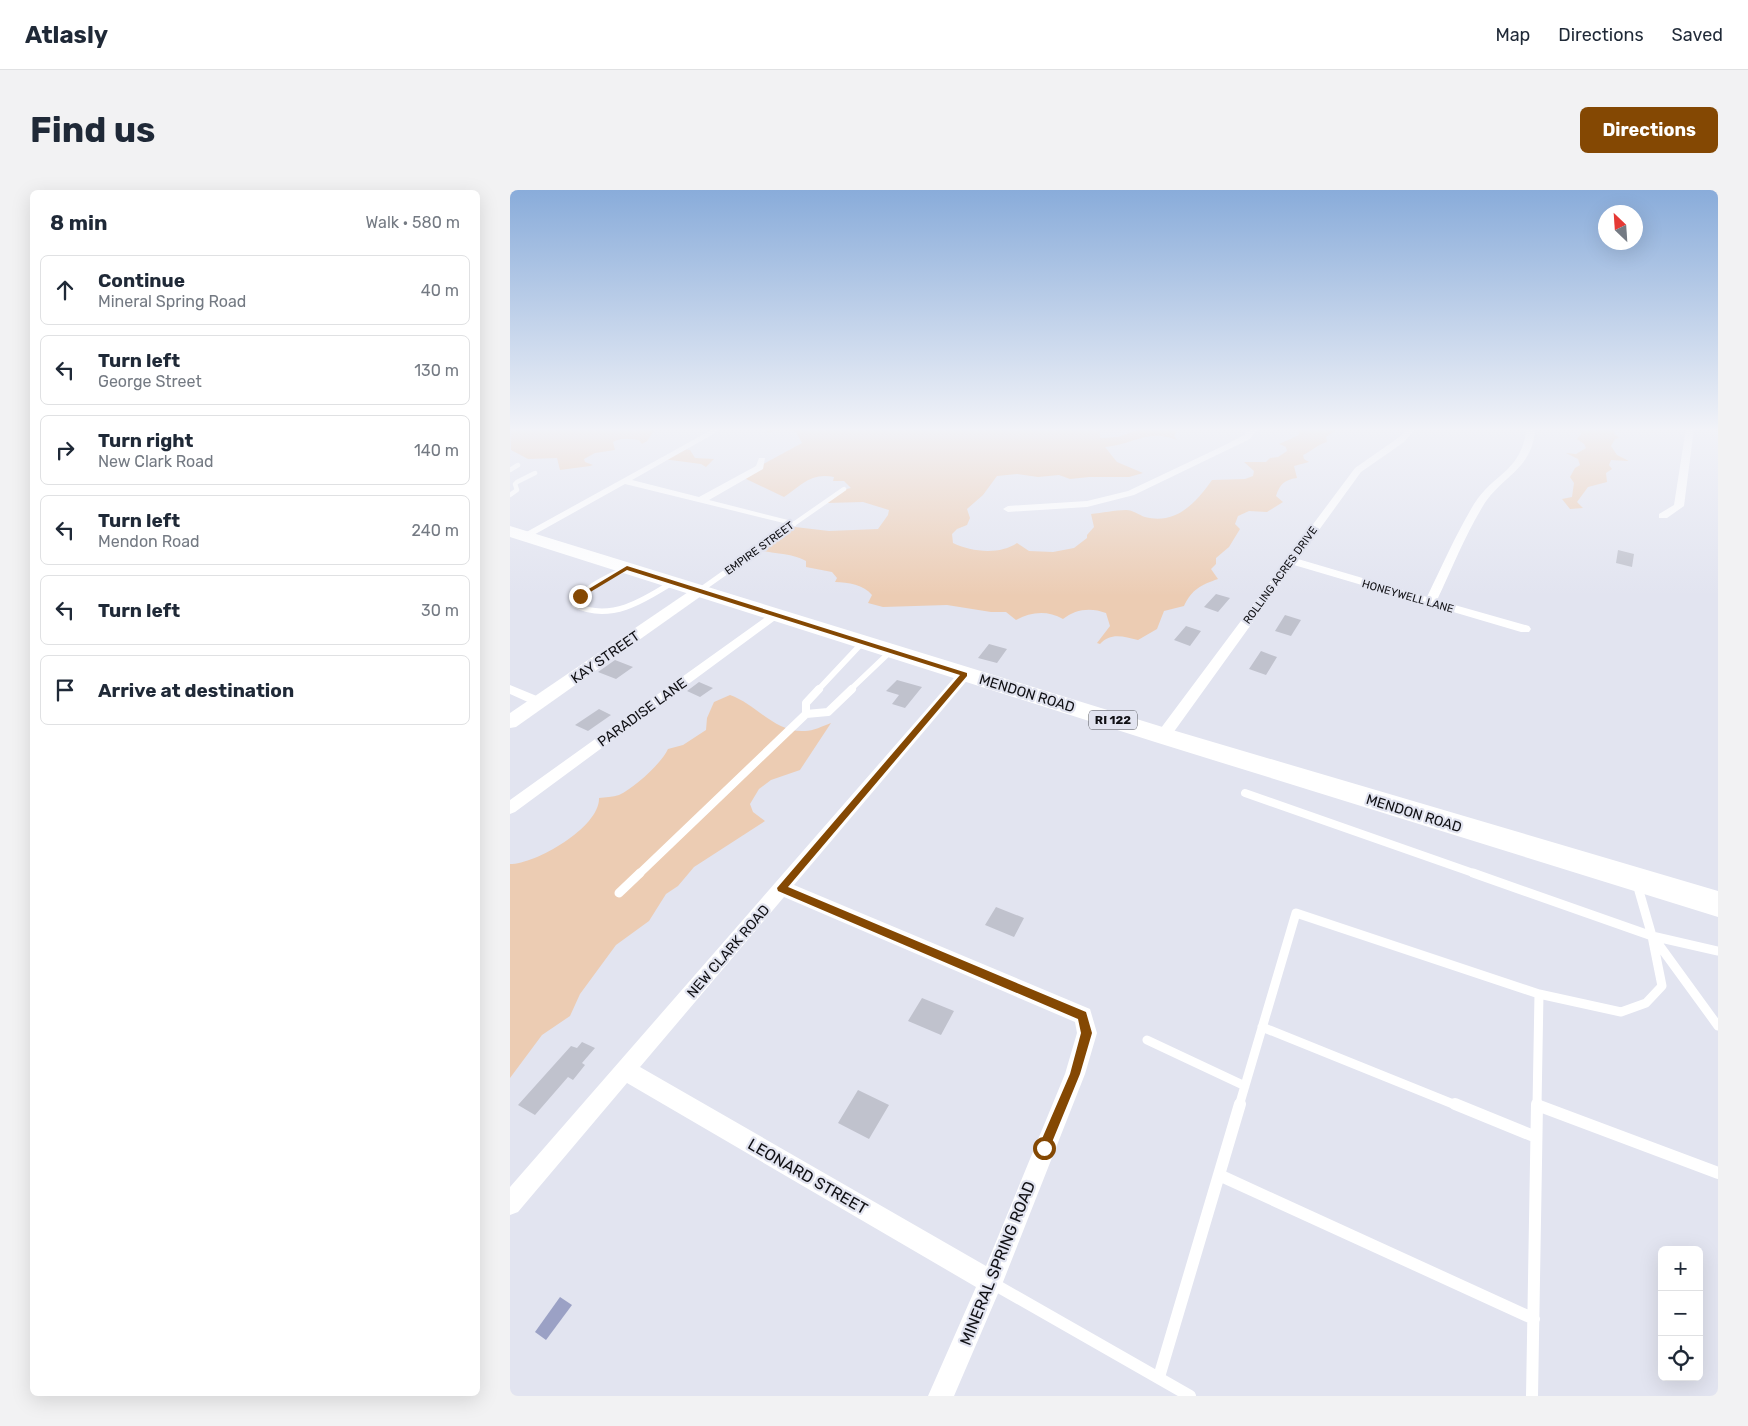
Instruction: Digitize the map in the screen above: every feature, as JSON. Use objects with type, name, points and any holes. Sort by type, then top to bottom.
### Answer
[{"type":"main road","name":"MENDON ROAD","points":[[515,533],[1163,736],[1718,904]]},
{"type":"street","points":[[515,533],[617,484]]},
{"type":"street","points":[[638,484],[703,499],[792,524]]},
{"type":"street","points":[[703,499],[729,484]]},
{"type":"street","points":[[1008,509],[1087,504],[1131,493],[1149,484]]},
{"type":"street","name":"ROLLING ACRES DRIVE","points":[[1163,736],[1348,484]]},
{"type":"street","points":[[1430,602],[1479,504],[1498,484]]},
{"type":"street","points":[[1662,516],[1679,506],[1682,484]]},
{"type":"street","name":"HONEYWELL LANE","points":[[1292,561],[1525,629]]},
{"type":"street","name":"KAY STREET","points":[[510,722],[700,591]]},
{"type":"street","name":"PARADISE LANE","points":[[510,808],[774,615]]},
{"type":"street","name":"NEW CLARK ROAD","points":[[510,1204],[965,674]]},
{"type":"street","points":[[510,689],[539,702]]},
{"type":"street","name":"MINERAL SPRING ROAD","points":[[782,888],[1083,1016],[1086,1033],[1075,1074],[991,1282],[941,1396]]},
{"type":"street","name":"LEONARD STREET","points":[[625,1070],[991,1282]]},
{"type":"lane","points":[[510,495],[517,490],[515,484]]},
{"type":"lane","name":"EMPIRE STREET","points":[[700,591],[844,489]]},
{"type":"lane","points":[[627,568],[585,592],[576,600],[575,605],[595,611],[619,610],[642,601],[673,582]]},
{"type":"lane","points":[[806,714],[806,703],[863,642]]},
{"type":"lane","points":[[619,893],[806,714],[828,712],[891,651]]},
{"type":"lane","points":[[1245,793],[1652,936],[1718,951]]},
{"type":"lane","points":[[1159,1377],[1296,913],[1539,994],[1622,1012],[1646,1003],[1662,986],[1652,936],[1641,904],[1636,880]]},
{"type":"lane","points":[[1652,936],[1718,1026]]},
{"type":"lane","points":[[1532,1396],[1539,994]]},
{"type":"lane","points":[[1262,1027],[1536,1137]]},
{"type":"lane","points":[[1147,1040],[1245,1086]]},
{"type":"lane","points":[[1537,1105],[1718,1173]]},
{"type":"lane","points":[[1219,1175],[1534,1319]]},
{"type":"lane","points":[[991,1282],[1190,1396]]},
{"type":"shaded area","points":[[757,484],[802,484],[784,497]]},
{"type":"shaded area","points":[[847,484],[991,484],[983,495],[967,509],[970,518],[967,525],[957,529],[952,534],[953,543],[985,551],[1010,547],[1017,543],[1029,551],[1053,552],[1074,548],[1087,538],[1087,535],[1094,527],[1091,514],[1126,510],[1145,517],[1166,518],[1176,515],[1192,504],[1209,484],[1282,484],[1276,496],[1283,502],[1267,512],[1249,511],[1238,516],[1235,524],[1240,529],[1229,547],[1216,558],[1216,564],[1211,569],[1218,579],[1198,588],[1190,595],[1184,606],[1164,611],[1157,629],[1138,640],[1113,637],[1104,640],[1100,644],[1097,643],[1110,626],[1106,613],[1100,611],[1078,611],[1063,619],[1051,614],[1039,613],[1027,615],[1016,620],[1006,612],[991,612],[947,605],[883,607],[868,603],[872,595],[860,586],[835,582],[837,578],[832,572],[806,567],[806,561],[795,556],[759,550],[795,527],[829,531],[878,529],[888,515],[889,510],[863,502],[826,503],[842,490],[851,488]]},
{"type":"shaded area","points":[[1574,484],[1598,484],[1588,487],[1577,502],[1583,508],[1570,509],[1562,499],[1572,497]]},
{"type":"shaded area","points":[[730,695],[775,723],[794,730],[811,730],[831,723],[800,770],[771,780],[759,789],[750,804],[753,812],[765,821],[694,867],[678,886],[666,894],[649,921],[616,945],[580,994],[570,1016],[542,1035],[510,1078],[510,864],[535,858],[565,842],[589,821],[597,809],[599,798],[617,796],[625,792],[653,768],[668,749],[683,745],[706,730],[707,718],[714,702]]},
{"type":"water","points":[[560,1297],[572,1305],[546,1340],[535,1332]]},
{"type":"building","points":[[1618,550],[1634,554],[1632,567],[1616,563]]},
{"type":"building","points":[[1216,594],[1230,598],[1218,612],[1204,607]]},
{"type":"building","points":[[1285,615],[1301,620],[1291,636],[1275,631]]},
{"type":"building","points":[[1186,626],[1201,631],[1190,646],[1174,640]]},
{"type":"building","points":[[989,644],[1007,649],[997,663],[978,658]]},
{"type":"building","points":[[1261,651],[1277,657],[1266,675],[1249,669]]},
{"type":"building","points":[[615,660],[633,667],[616,679],[598,672]]},
{"type":"building","points":[[897,680],[922,687],[905,708],[892,704],[899,695],[886,691]]},
{"type":"building","points":[[699,682],[713,688],[700,697],[687,691]]},
{"type":"building","points":[[599,709],[611,715],[588,731],[575,725]]},
{"type":"building","points":[[996,907],[1024,918],[1014,937],[985,925]]},
{"type":"building","points":[[922,998],[954,1011],[941,1035],[908,1021]]},
{"type":"building","points":[[582,1042],[595,1048],[582,1063],[585,1065],[573,1080],[568,1077],[535,1115],[518,1105],[571,1046],[577,1048]]},
{"type":"building","points":[[858,1090],[889,1105],[869,1139],[838,1123]]},
{"type":"route","points":[[580,596],[627,568],[965,674],[782,888],[1083,1016],[1086,1033],[1075,1074],[1044,1148]]}]
